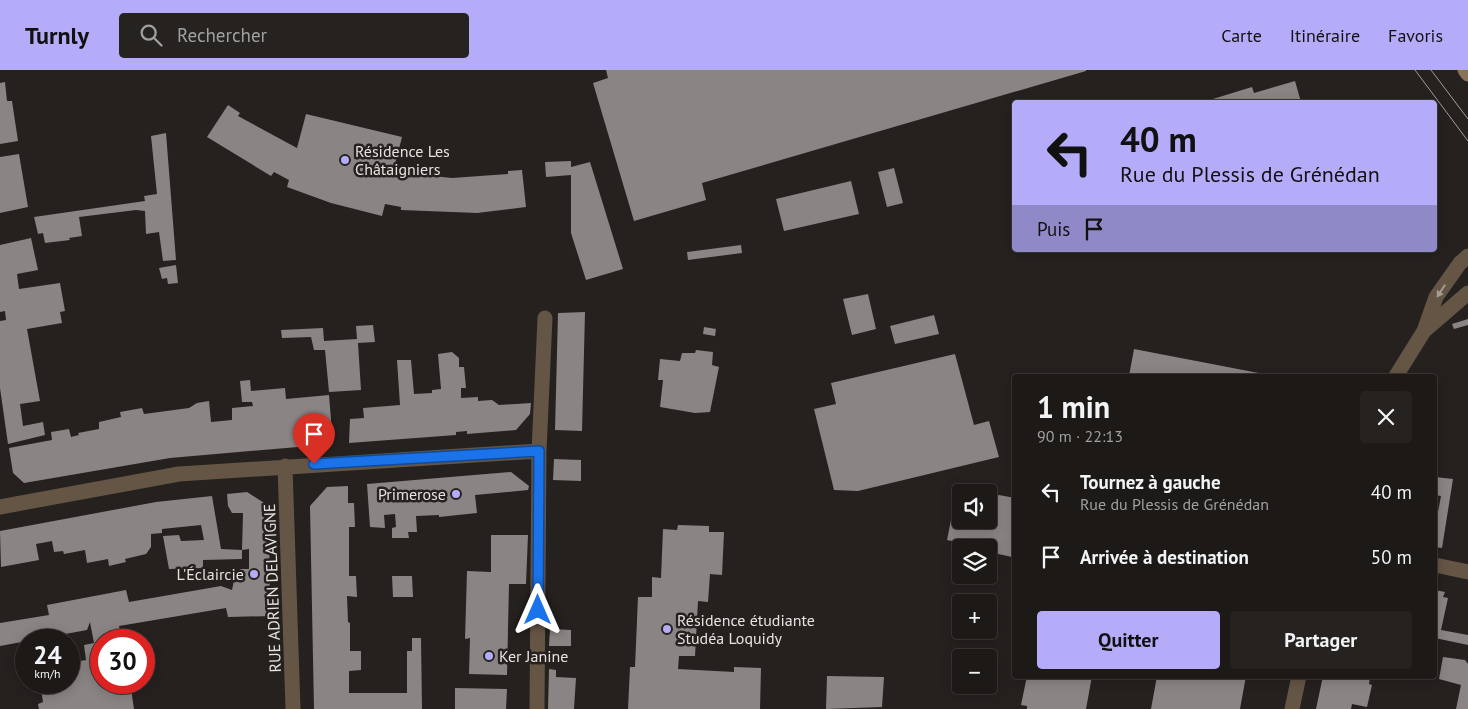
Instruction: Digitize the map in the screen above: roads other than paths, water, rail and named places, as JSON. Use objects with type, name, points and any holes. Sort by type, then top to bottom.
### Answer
[{"type":"street","points":[[1465,70],[1468,74]]},
{"type":"street","points":[[1397,374],[1424,331],[1436,297],[1460,263],[1468,256]]},
{"type":"street","points":[[1424,331],[1468,293]]},
{"type":"street","points":[[537,709],[539,451],[545,318]]},
{"type":"street","points":[[0,507],[178,474],[539,451]]},
{"type":"street","name":"RUE ADRIEN DELAVIGNE","points":[[285,466],[293,709]]},
{"type":"street","points":[[1437,564],[1468,572]]},
{"type":"street","points":[[1292,709],[1298,679]]},
{"type":"tram line","points":[[1415,70],[1468,141]]},
{"type":"tram line","points":[[1431,70],[1468,119]]},
{"type":"place","name":"Résidence Les Châtaigniers","points":[[345,160]]},
{"type":"place","name":"Primerose","points":[[456,494]]},
{"type":"place","name":"L'Éclaircie","points":[[254,574]]},
{"type":"place","name":"Résidence étudiante Studéa Loquidy","points":[[667,629]]},
{"type":"place","name":"Ker Janine","points":[[489,656]]}]
